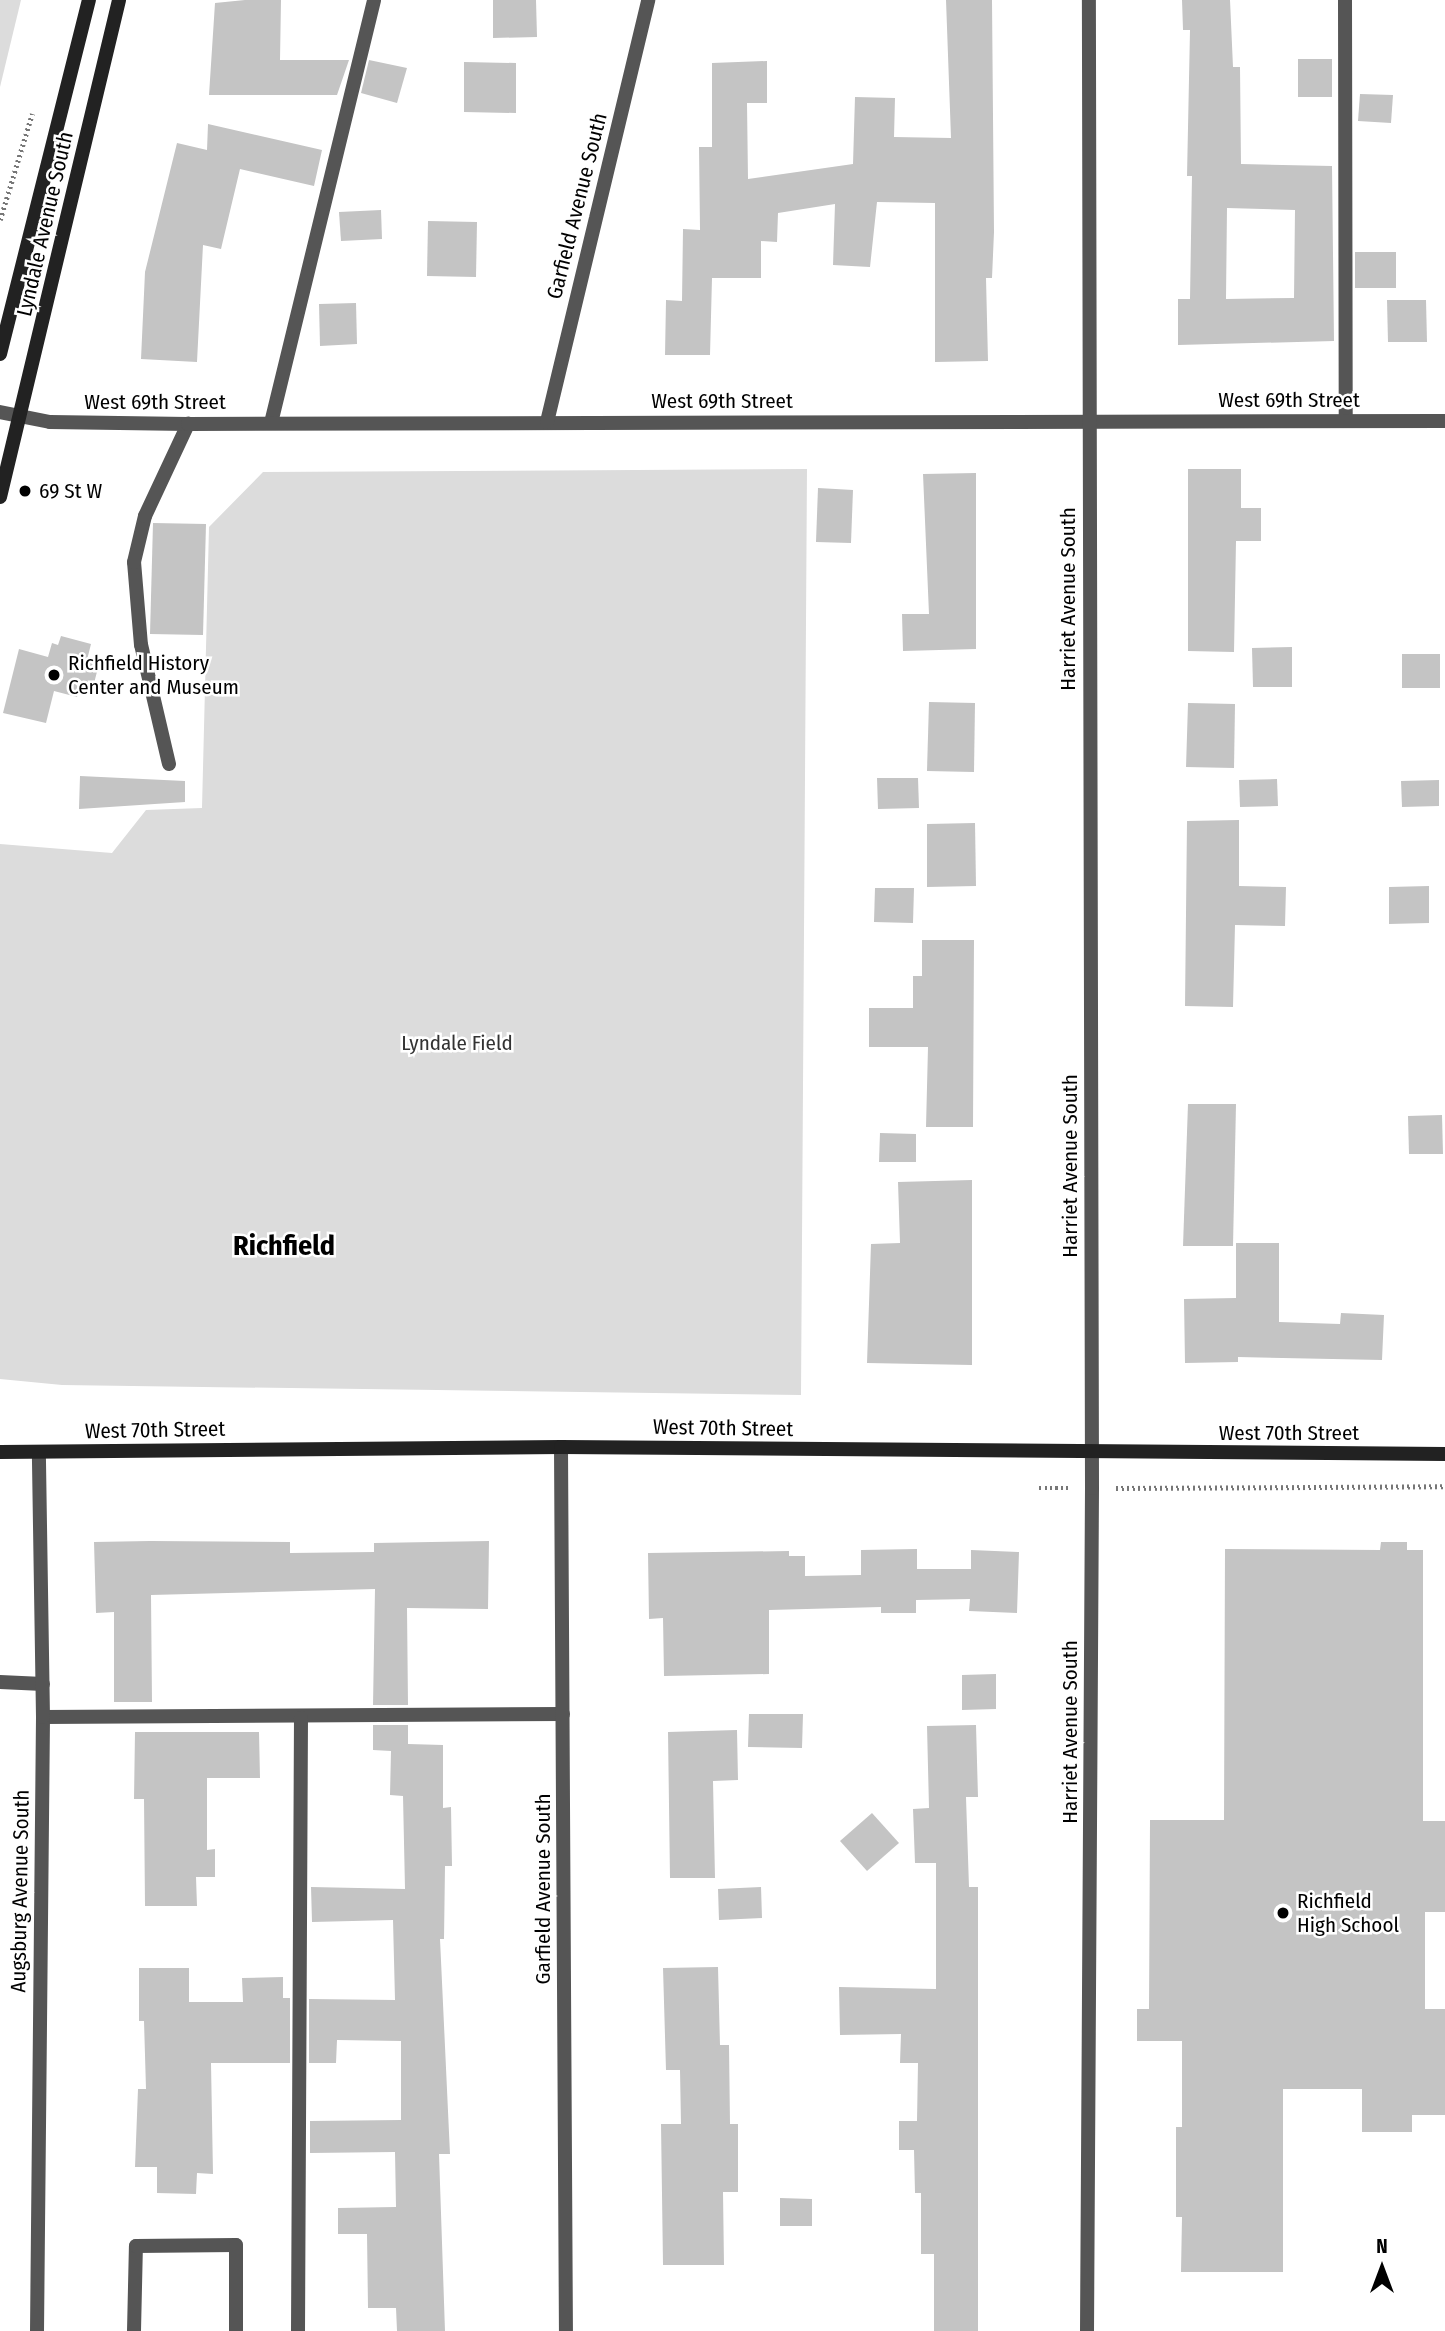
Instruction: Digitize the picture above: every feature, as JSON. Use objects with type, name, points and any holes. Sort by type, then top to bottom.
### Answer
[{"type":"street","name":"Lyndale Avenue South","points":[[0,354],[89,0]]},
{"type":"street","name":"Lyndale Avenue South","points":[[0,497],[119,0]]},
{"type":"street","points":[[271,423],[374,0]]},
{"type":"street","name":"Garfield Avenue South","points":[[547,422],[648,0]]},
{"type":"street","name":"Harriet Avenue South","points":[[1087,2331],[1092,1488],[1089,0]]},
{"type":"street","points":[[1345,0],[1346,421]]},
{"type":"street","name":"West 69th Street","points":[[0,412],[21,418],[188,424],[1445,421]]},
{"type":"street","points":[[169,764],[141,645],[134,562],[145,516],[188,424]]},
{"type":"street","name":"Garfield Avenue South","points":[[561,1447],[566,2331]]},
{"type":"street","name":"West 70th Street","points":[[0,1452],[561,1447],[1092,1454],[1445,1454]]},
{"type":"street","name":"Augsburg Avenue South","points":[[37,2331],[43,1717],[39,1452]]},
{"type":"street","points":[[0,1682],[43,1684]]},
{"type":"street","points":[[43,1717],[301,1718],[563,1714]]},
{"type":"street","points":[[298,2331],[301,1718]]},
{"type":"street","points":[[134,2331],[136,2246],[236,2245],[236,2331]]},
{"type":"path","points":[[0,220],[34,109]]},
{"type":"path","points":[[1039,1488],[1445,1486]]},
{"type":"green space","points":[[0,0],[21,0],[0,87]]},
{"type":"green space","name":"Lyndale Field","points":[[807,469],[801,1395],[62,1385],[0,1379],[0,844],[112,853],[146,810],[202,808],[209,527],[263,472]]},
{"type":"building","points":[[281,0],[280,60],[349,60],[337,95],[209,95],[215,3]]},
{"type":"building","points":[[493,0],[536,0],[537,37],[493,38]]},
{"type":"building","points":[[946,0],[992,0],[994,232],[992,278],[986,278],[988,361],[935,362],[935,203],[877,202],[870,267],[833,265],[835,204],[778,213],[777,242],[761,241],[761,278],[712,278],[710,355],[665,355],[666,300],[682,301],[683,229],[700,230],[699,147],[712,147],[712,63],[767,61],[767,103],[747,103],[748,179],[853,164],[855,97],[895,98],[894,137],[951,138]]},
{"type":"building","points":[[1182,0],[1230,0],[1233,67],[1240,67],[1241,164],[1332,166],[1334,341],[1178,345],[1178,299],[1190,299],[1192,176],[1187,176],[1190,30],[1183,30]],"holes":[[[1227,208],[1295,210],[1294,298],[1226,299]]]},
{"type":"building","points":[[1298,59],[1332,59],[1332,97],[1298,97]]},
{"type":"building","points":[[369,60],[407,68],[397,103],[361,93]]},
{"type":"building","points":[[464,62],[516,63],[516,113],[464,112]]},
{"type":"building","points":[[1360,94],[1393,95],[1391,123],[1358,121]]},
{"type":"building","points":[[208,124],[322,150],[314,186],[240,169],[221,249],[203,245],[197,362],[141,359],[145,272],[177,143],[207,150]]},
{"type":"building","points":[[381,210],[382,239],[341,241],[339,212]]},
{"type":"building","points":[[428,221],[477,222],[476,277],[427,276]]},
{"type":"building","points":[[1355,252],[1396,252],[1396,288],[1355,288]]},
{"type":"building","points":[[1387,300],[1426,300],[1427,342],[1388,342]]},
{"type":"building","points":[[356,303],[357,344],[320,346],[319,304]]},
{"type":"building","points":[[1188,469],[1241,469],[1241,508],[1261,508],[1261,541],[1236,541],[1234,652],[1188,651]]},
{"type":"building","points":[[976,473],[976,649],[903,651],[902,614],[929,614],[923,474]]},
{"type":"building","points":[[818,488],[853,490],[851,543],[816,542]]},
{"type":"building","points":[[153,523],[206,524],[203,635],[150,634]]},
{"type":"building","name":"Richfield History Center and Museum","points":[[61,636],[91,644],[87,660],[99,664],[92,691],[80,687],[77,697],[54,691],[46,723],[3,713],[19,649],[48,657],[52,643],[58,645]]},
{"type":"building","points":[[1292,647],[1292,687],[1253,687],[1252,648]]},
{"type":"building","points":[[1402,654],[1440,654],[1440,688],[1402,688]]},
{"type":"building","points":[[929,702],[975,703],[974,772],[927,771]]},
{"type":"building","points":[[1188,703],[1235,704],[1234,768],[1186,767]]},
{"type":"building","points":[[80,776],[185,781],[185,802],[79,809]]},
{"type":"building","points":[[877,778],[918,778],[919,808],[878,809]]},
{"type":"building","points":[[1277,779],[1278,806],[1240,807],[1239,780]]},
{"type":"building","points":[[1439,780],[1439,806],[1402,807],[1401,781]]},
{"type":"building","points":[[1239,820],[1239,886],[1286,887],[1285,926],[1235,925],[1233,1007],[1185,1006],[1187,821]]},
{"type":"building","points":[[975,823],[976,886],[927,887],[927,824]]},
{"type":"building","points":[[1429,886],[1429,923],[1389,924],[1389,887]]},
{"type":"building","points":[[875,888],[914,888],[913,923],[874,922]]},
{"type":"building","points":[[922,940],[974,940],[973,1127],[926,1127],[928,1047],[869,1047],[869,1008],[913,1008],[913,976],[922,976]]},
{"type":"building","points":[[1188,1104],[1236,1104],[1233,1246],[1183,1246]]},
{"type":"building","points":[[1442,1115],[1443,1154],[1409,1154],[1408,1116]]},
{"type":"building","points":[[880,1133],[916,1134],[916,1162],[879,1162]]},
{"type":"building","points":[[972,1180],[972,1365],[867,1363],[871,1244],[900,1243],[898,1182]]},
{"type":"building","points":[[1236,1243],[1279,1243],[1279,1322],[1340,1324],[1341,1313],[1384,1315],[1382,1360],[1238,1357],[1238,1362],[1185,1363],[1184,1299],[1236,1298]]},
{"type":"building","points":[[489,1541],[488,1609],[407,1608],[408,1705],[373,1705],[375,1589],[151,1595],[152,1702],[114,1702],[114,1612],[96,1613],[94,1542],[290,1542],[290,1553],[374,1552],[374,1543]]},
{"type":"building","points":[[1381,1542],[1407,1542],[1407,1550],[1423,1550],[1423,1821],[1445,1821],[1445,1912],[1425,1912],[1425,2009],[1445,2009],[1445,2115],[1412,2115],[1412,2132],[1362,2132],[1362,2089],[1283,2089],[1283,2272],[1181,2272],[1182,2217],[1176,2217],[1176,2127],[1182,2127],[1182,2041],[1137,2041],[1137,2009],[1149,2009],[1150,1820],[1224,1820],[1225,1549],[1380,1550]]},
{"type":"building","points":[[917,1549],[917,1569],[971,1569],[971,1550],[1019,1552],[1017,1613],[969,1611],[970,1599],[916,1600],[916,1613],[881,1613],[881,1607],[769,1610],[769,1674],[664,1676],[663,1618],[649,1619],[648,1553],[789,1551],[789,1556],[805,1556],[805,1576],[861,1575],[861,1550]]},
{"type":"building","points":[[996,1674],[996,1709],[962,1710],[962,1675]]},
{"type":"building","points":[[749,1714],[803,1714],[802,1748],[748,1747]]},
{"type":"building","points":[[373,1725],[408,1725],[408,1744],[443,1745],[443,1808],[451,1807],[452,1866],[445,1866],[444,1939],[440,1939],[450,2154],[439,2154],[445,2331],[397,2331],[396,2308],[368,2308],[367,2234],[338,2234],[338,2208],[396,2207],[395,2152],[310,2153],[310,2121],[401,2120],[401,2041],[337,2040],[336,2063],[309,2063],[309,1999],[395,2000],[393,1920],[312,1922],[311,1887],[405,1889],[403,1796],[390,1795],[391,1751],[373,1750]]},
{"type":"building","points":[[976,1725],[978,1797],[966,1797],[969,1887],[978,1887],[978,2331],[934,2331],[934,2254],[921,2254],[921,2193],[915,2193],[914,2150],[899,2150],[899,2121],[917,2121],[918,2063],[900,2063],[901,2034],[840,2035],[839,1987],[936,1989],[936,1863],[915,1863],[913,1809],[929,1808],[927,1726]]},
{"type":"building","points":[[737,1730],[738,1780],[713,1781],[715,1878],[670,1878],[668,1732]]},
{"type":"building","points":[[135,1732],[259,1732],[260,1778],[207,1778],[207,1850],[215,1849],[215,1877],[196,1877],[197,1906],[145,1906],[144,1799],[134,1799]]},
{"type":"building","points":[[872,1813],[899,1843],[867,1871],[840,1841]]},
{"type":"building","points":[[761,1887],[762,1918],[719,1920],[718,1889]]},
{"type":"building","points":[[718,1967],[720,2045],[729,2045],[730,2124],[738,2124],[738,2192],[723,2192],[724,2265],[663,2265],[661,2124],[681,2124],[680,2070],[666,2070],[663,1968]]},
{"type":"building","points":[[139,1968],[189,1968],[189,2002],[243,2002],[242,1978],[283,1977],[283,1998],[290,1998],[290,2063],[211,2063],[213,2174],[197,2173],[196,2194],[157,2193],[157,2167],[135,2167],[138,2089],[146,2089],[144,2021],[139,2021]]},
{"type":"building","points":[[780,2198],[812,2199],[812,2226],[780,2226]]},
{"type":"place","name":"69 St W","points":[[25,491]]},
{"type":"place","name":"Richfield History Center and Museum","points":[[54,675]]},
{"type":"place","name":"Richfield High School","points":[[1283,1913]]},
{"type":"district","name":"Richfield","points":[[284,1246]]}]
